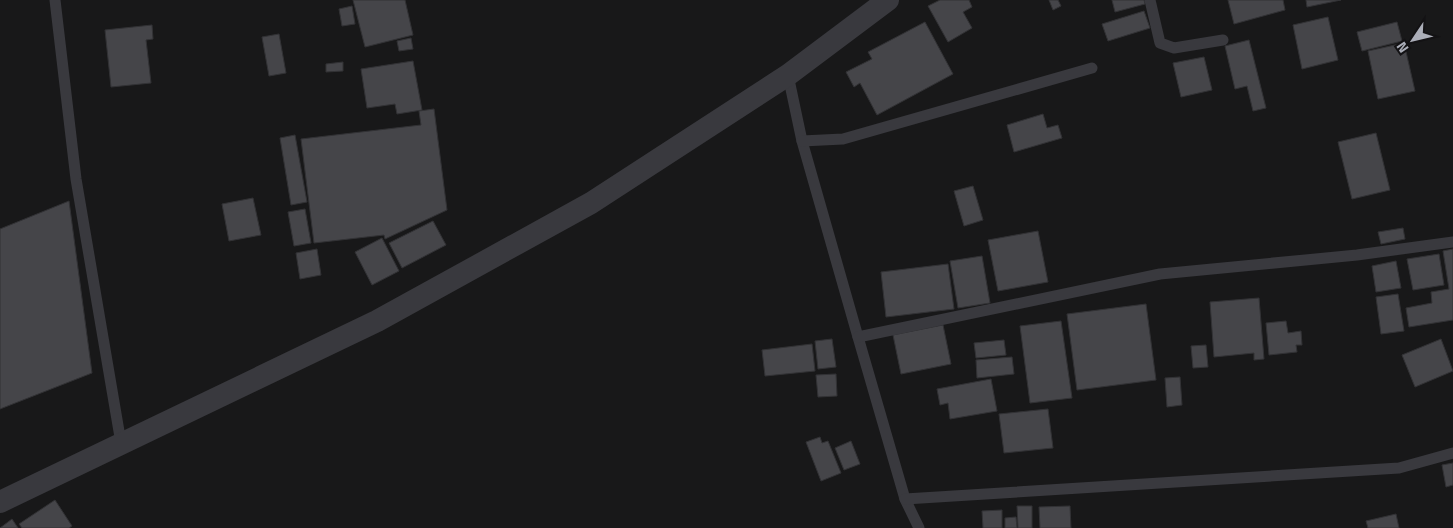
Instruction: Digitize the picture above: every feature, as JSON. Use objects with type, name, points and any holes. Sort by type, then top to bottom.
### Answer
[{"type":"street","points":[[0,502],[377,321],[591,203],[788,75],[888,0]]},
{"type":"lane","points":[[56,0],[76,178],[121,443]]},
{"type":"lane","points":[[1150,0],[1160,43],[1174,48],[1223,40]]},
{"type":"lane","points":[[802,142],[843,139],[1092,68]]},
{"type":"lane","points":[[788,75],[802,142],[858,337],[906,499],[919,528]]},
{"type":"lane","points":[[858,337],[1160,274],[1357,255],[1453,242]]},
{"type":"lane","points":[[906,499],[1398,468],[1453,453]]},
{"type":"building","points":[[353,0],[405,0],[413,35],[365,47]]},
{"type":"building","points":[[940,0],[969,0],[972,7],[963,12],[972,28],[948,42],[928,6]]},
{"type":"building","points":[[1049,0],[1058,0],[1061,6],[1053,10]]},
{"type":"building","points":[[1112,0],[1144,0],[1145,4],[1115,12]]},
{"type":"building","points":[[1228,0],[1283,0],[1285,10],[1234,24]]},
{"type":"building","points":[[1306,0],[1341,0],[1307,7]]},
{"type":"building","points":[[352,6],[355,24],[342,26],[339,9]]},
{"type":"building","points":[[1144,11],[1150,28],[1108,41],[1102,24]]},
{"type":"building","points":[[1328,17],[1338,60],[1302,69],[1293,25]]},
{"type":"building","points":[[925,22],[953,74],[877,115],[860,83],[854,87],[846,72],[872,59],[868,52]]},
{"type":"building","points":[[1397,22],[1402,41],[1362,51],[1357,32]]},
{"type":"building","points":[[152,25],[153,39],[146,40],[151,83],[111,87],[105,30]]},
{"type":"building","points":[[279,34],[286,73],[269,76],[262,37]]},
{"type":"building","points":[[411,38],[413,49],[399,51],[397,41]]},
{"type":"building","points":[[1249,40],[1266,108],[1253,111],[1247,86],[1235,89],[1225,46]]},
{"type":"building","points":[[1404,43],[1415,91],[1378,99],[1368,51]]},
{"type":"building","points":[[1204,57],[1212,90],[1181,97],[1173,63]]},
{"type":"building","points":[[413,61],[422,110],[397,114],[395,104],[367,108],[361,69]]},
{"type":"building","points":[[343,62],[343,71],[326,72],[326,64]]},
{"type":"building","points":[[434,109],[447,210],[385,239],[384,235],[314,243],[301,139],[421,125],[419,111]]},
{"type":"building","points":[[1043,114],[1047,128],[1058,125],[1062,138],[1014,152],[1007,125]]},
{"type":"building","points":[[1376,133],[1390,190],[1352,199],[1338,142]]},
{"type":"building","points":[[295,135],[307,202],[291,205],[280,138]]},
{"type":"building","points":[[973,186],[983,220],[964,226],[954,191]]},
{"type":"building","points":[[253,198],[261,235],[229,241],[222,204]]},
{"type":"building","points":[[69,201],[92,373],[0,409],[0,229]]},
{"type":"building","points":[[305,209],[311,243],[294,246],[288,212]]},
{"type":"building","points":[[433,221],[446,245],[402,268],[389,243]]},
{"type":"building","points":[[1403,228],[1405,239],[1381,244],[1378,232]]},
{"type":"building","points":[[1038,231],[1048,282],[998,291],[988,240]]},
{"type":"building","points":[[382,238],[399,271],[372,285],[355,252]]},
{"type":"building","points":[[317,249],[321,275],[300,279],[296,253]]},
{"type":"building","points":[[1453,249],[1453,320],[1409,327],[1406,308],[1432,303],[1431,292],[1449,289],[1443,251]]},
{"type":"building","points":[[1439,254],[1444,285],[1413,290],[1407,259]]},
{"type":"building","points":[[982,256],[990,303],[958,308],[950,261]]},
{"type":"building","points":[[1396,261],[1401,288],[1376,292],[1372,266]]},
{"type":"building","points":[[948,264],[954,309],[886,317],[881,272]]},
{"type":"building","points":[[1398,294],[1404,331],[1381,334],[1376,297]]},
{"type":"building","points":[[1259,298],[1264,359],[1254,360],[1254,353],[1214,357],[1210,302]]},
{"type":"building","points":[[1146,304],[1156,380],[1077,390],[1067,314]]},
{"type":"building","points":[[1061,321],[1072,398],[1030,403],[1020,326]]},
{"type":"building","points":[[1286,321],[1288,333],[1301,331],[1302,345],[1296,345],[1297,352],[1269,355],[1266,323]]},
{"type":"building","points":[[943,325],[951,364],[901,374],[893,335]]},
{"type":"building","points":[[832,339],[836,367],[818,369],[815,341]]},
{"type":"building","points":[[1441,339],[1453,371],[1415,387],[1402,355]]},
{"type":"building","points":[[1004,340],[1006,355],[976,358],[974,343]]},
{"type":"building","points":[[812,344],[815,371],[765,376],[762,350]]},
{"type":"building","points":[[1206,345],[1208,367],[1193,368],[1191,346]]},
{"type":"building","points":[[1012,357],[1014,374],[977,378],[976,360]]},
{"type":"building","points":[[836,374],[837,396],[818,397],[816,375]]},
{"type":"building","points":[[1180,377],[1182,405],[1167,407],[1165,378]]},
{"type":"building","points":[[991,379],[997,411],[950,419],[948,403],[940,405],[937,389]]},
{"type":"building","points":[[1048,409],[1053,448],[1004,453],[999,414]]},
{"type":"building","points":[[820,437],[822,443],[828,441],[841,473],[821,481],[806,442]]},
{"type":"building","points":[[851,441],[860,464],[844,470],[835,448]]},
{"type":"building","points":[[1453,463],[1453,485],[1446,487],[1442,465]]},
{"type":"building","points":[[55,500],[72,526],[69,528],[22,528],[19,524]]},
{"type":"building","points":[[1017,506],[1032,506],[1032,528],[1018,528]]},
{"type":"building","points":[[1070,506],[1071,528],[1040,528],[1039,507]]},
{"type":"building","points":[[1002,510],[1002,528],[983,528],[982,511]]},
{"type":"building","points":[[1396,514],[1399,528],[1368,528],[1366,521]]},
{"type":"building","points":[[1016,517],[1017,528],[1005,528],[1005,518]]},
{"type":"building","points":[[12,519],[18,528],[0,528]]}]
